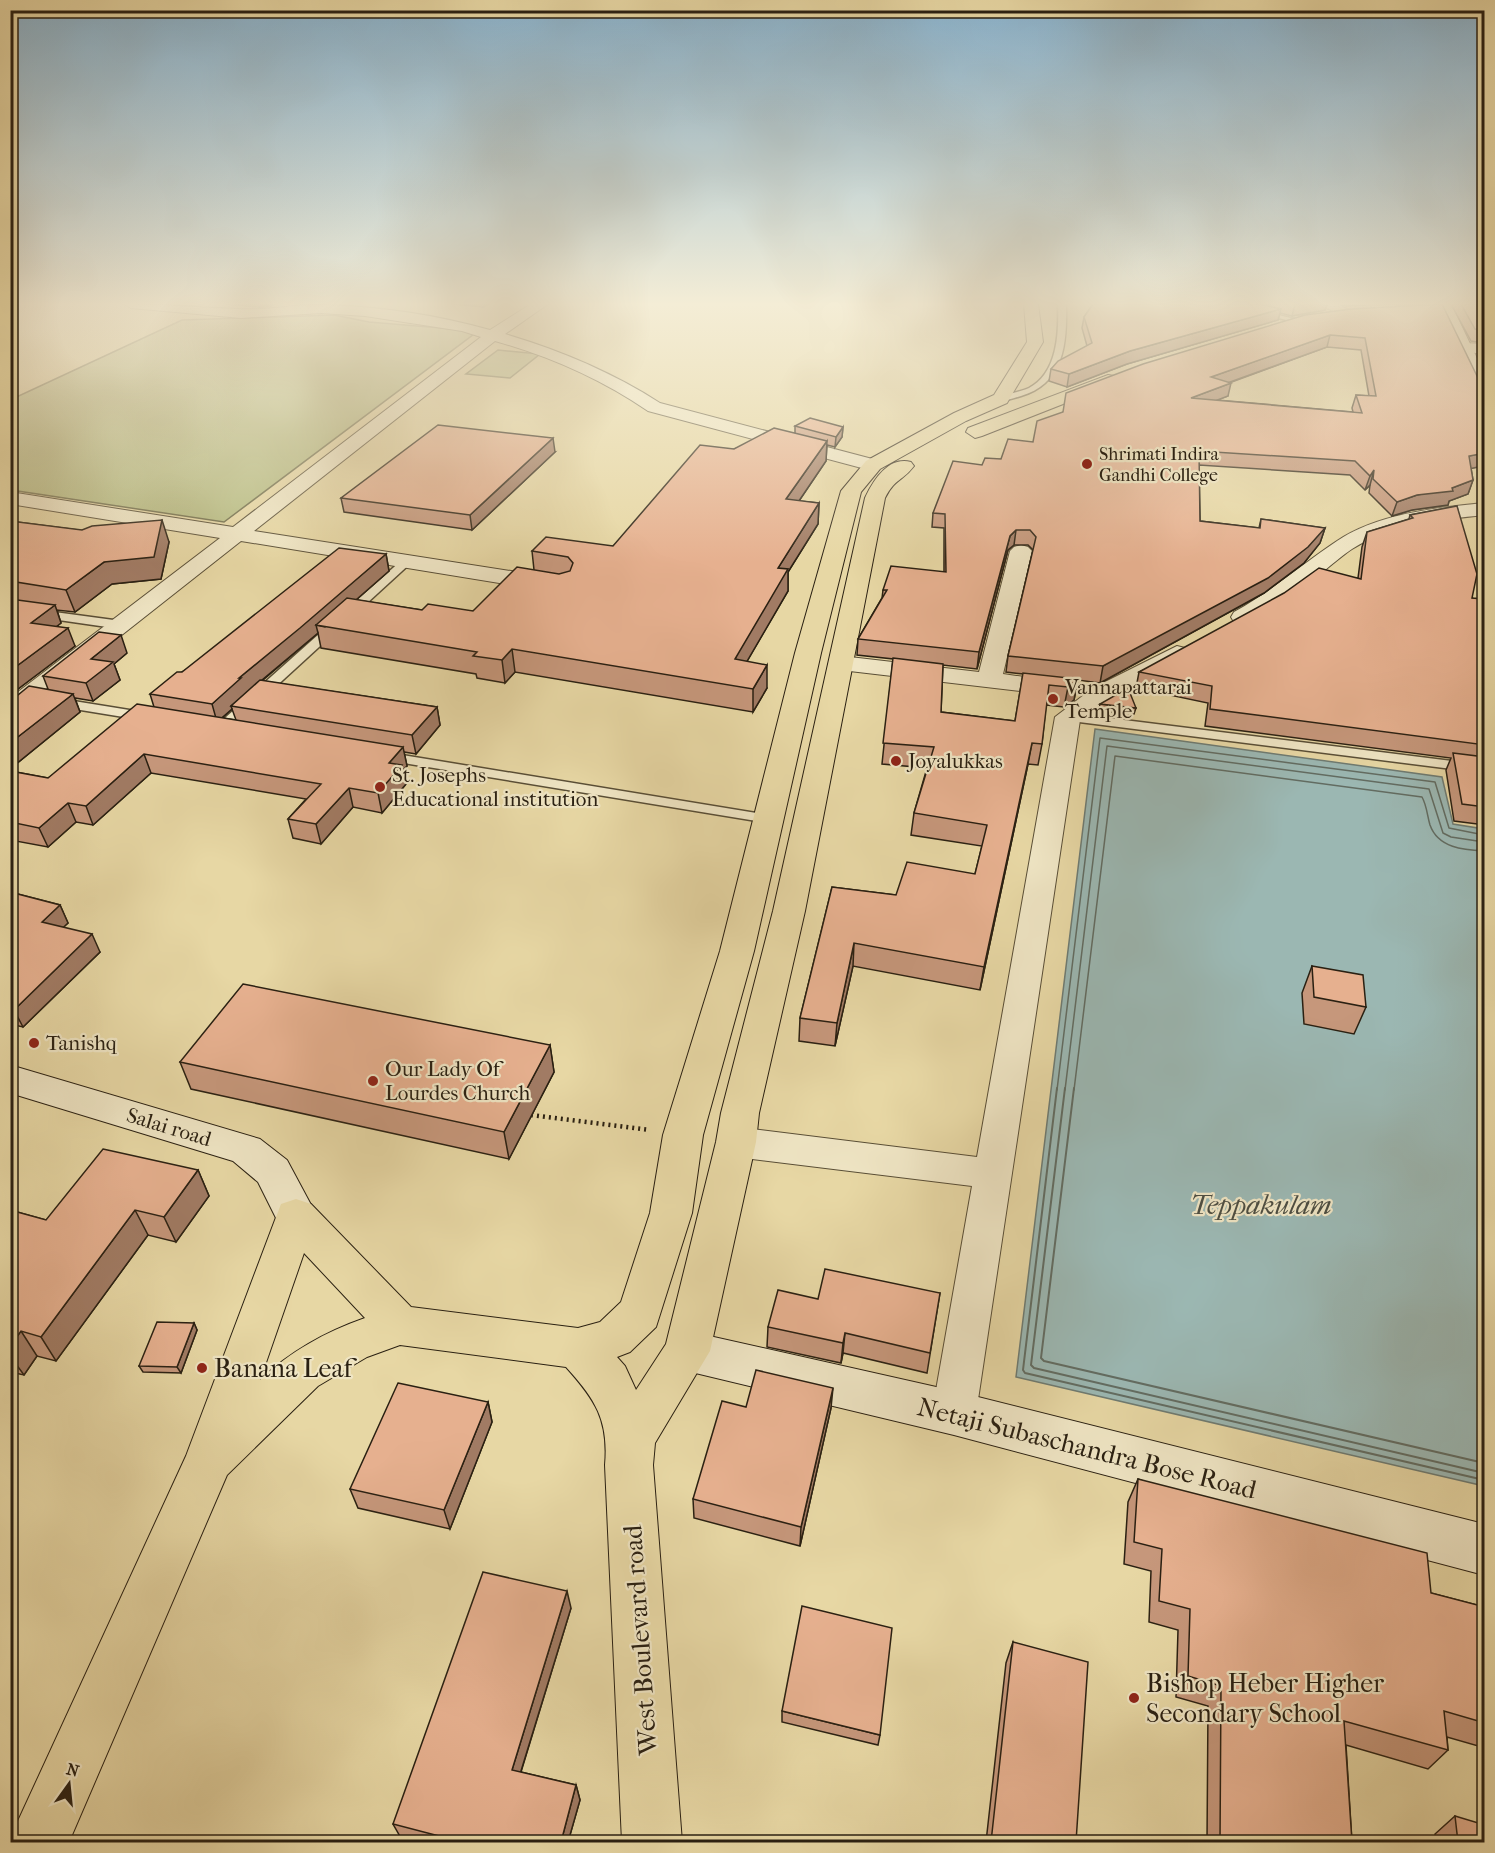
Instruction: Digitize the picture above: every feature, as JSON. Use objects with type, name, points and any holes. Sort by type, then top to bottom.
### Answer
[{"type":"main road","points":[[208,1462],[302,1371],[351,1343],[400,1325],[578,1348],[614,1338],[640,1314],[671,1213],[683,1135],[736,951],[851,490],[873,465],[960,417],[1001,399],[1006,390]]},
{"type":"main road","points":[[631,1438],[687,1351],[736,1142],[740,1113],[789,911],[875,498],[884,480],[915,461],[988,426],[1081,390]]},
{"type":"main road","points":[[960,417],[988,426]]},
{"type":"main road","name":"Salai road","points":[[10,1079],[246,1150],[273,1171],[296,1216]]},
{"type":"main road","points":[[39,1842],[208,1462],[296,1216],[400,1325]]},
{"type":"main road","points":[[578,1348],[609,1382],[631,1438]]},
{"type":"main road","name":"Netaji Subaschandra Bose Road","points":[[687,1351],[954,1413],[1485,1550]]},
{"type":"main road","name":"West Boulevard road","points":[[631,1438],[629,1465],[652,1842]]},
{"type":"street","points":[[20,704],[422,390]]},
{"type":"street","points":[[629,390],[654,407],[873,465]]},
{"type":"street","points":[[10,498],[562,586]]},
{"type":"street","points":[[954,1413],[1068,717],[1102,693],[1276,598],[1346,544],[1412,518],[1452,511],[1485,509]]},
{"type":"street","points":[[989,680],[1021,551]]},
{"type":"street","points":[[841,663],[1102,693]]},
{"type":"street","points":[[736,1142],[994,1174]]},
{"type":"lane","points":[[1001,399],[1029,390]]},
{"type":"lane","points":[[244,733],[216,728],[406,561]]},
{"type":"lane","points":[[10,609],[121,625]]},
{"type":"lane","points":[[20,704],[165,720]]},
{"type":"lane","points":[[1068,717],[1485,769]]},
{"type":"lane","points":[[372,754],[768,819]]},
{"type":"path","points":[[531,1115],[683,1135]]},
{"type":"green space","points":[[30,390],[399,390],[224,522],[11,490],[10,400]]},
{"type":"water","name":"Teppakulam","points":[[1095,729],[1442,777],[1453,824],[1484,829],[1484,1486],[1016,1377]]},
{"type":"building","points":[[1073,390],[1211,390],[1191,398],[1362,413],[1356,395],[1376,396],[1375,390],[1485,390],[1485,420],[1480,420],[1483,429],[1479,429],[1485,443],[1485,453],[1469,456],[1473,480],[1452,488],[1453,491],[1417,495],[1397,502],[1373,479],[1374,470],[1370,476],[1355,461],[1199,451],[1200,521],[1260,528],[1261,519],[1325,528],[1308,547],[1268,578],[1103,666],[1008,656],[1036,537],[1030,530],[1016,530],[1010,536],[979,652],[858,639],[887,590],[883,590],[891,566],[946,572],[945,514],[933,513],[953,461],[982,465],[985,458],[1001,459],[1008,439],[1033,442],[1037,421],[1063,412],[1066,393]]},
{"type":"building","points":[[810,418],[843,427],[836,437],[795,426]]},
{"type":"building","points":[[438,425],[553,438],[470,515],[341,498]]},
{"type":"building","points":[[774,428],[827,441],[786,499],[819,503],[778,568],[788,569],[735,659],[767,665],[753,689],[512,649],[502,660],[473,656],[477,652],[316,625],[347,598],[422,610],[428,604],[473,611],[517,567],[559,574],[570,571],[573,563],[568,557],[532,551],[546,537],[613,546],[700,445],[734,449]]},
{"type":"building","points":[[1457,506],[1477,574],[1472,598],[1484,599],[1485,603],[1485,745],[1210,709],[1212,686],[1139,672],[1284,593],[1319,568],[1361,579],[1367,532],[1413,518],[1410,515]]},
{"type":"building","points":[[162,520],[154,557],[104,562],[66,590],[10,581],[10,521],[82,530],[92,526]]},
{"type":"building","points":[[339,548],[386,554],[239,678],[241,678],[212,704],[150,694],[177,672],[182,672]]},
{"type":"building","points":[[10,599],[55,605],[31,623],[68,628],[10,671]]},
{"type":"building","points":[[99,632],[121,635],[91,659],[113,662],[86,683],[43,676]]},
{"type":"building","points":[[893,658],[943,664],[941,712],[1015,721],[1023,673],[1078,679],[1068,687],[1049,685],[1042,744],[1032,743],[984,967],[854,943],[837,1023],[800,1018],[832,887],[896,895],[907,862],[975,874],[987,825],[914,813],[934,747],[883,743]]},
{"type":"building","points":[[260,680],[437,707],[412,735],[231,706]]},
{"type":"building","points":[[29,686],[73,694],[10,743],[10,700]]},
{"type":"building","points":[[1128,688],[1136,708],[1100,704]]},
{"type":"building","points":[[137,704],[403,747],[389,763],[402,765],[378,793],[349,788],[316,824],[288,819],[321,784],[144,754],[86,806],[68,803],[39,828],[10,822],[10,771],[48,778]]},
{"type":"building","points":[[1453,753],[1485,757],[1485,807],[1462,804]]},
{"type":"building","points":[[10,892],[60,905],[42,922],[92,934],[14,1010],[10,1009]]},
{"type":"building","points":[[1312,966],[1363,975],[1366,1007],[1314,997]]},
{"type":"building","name":"Our Lady Of Lourdes Church","points":[[243,984],[550,1045],[504,1132],[180,1062]]},
{"type":"building","points":[[103,1149],[198,1170],[164,1217],[135,1210],[41,1337],[21,1331],[10,1346],[10,1210],[46,1220]]},
{"type":"building","points":[[825,1269],[940,1293],[930,1353],[845,1333],[843,1343],[768,1327],[778,1290],[818,1299]]},
{"type":"building","points":[[157,1322],[194,1323],[177,1367],[139,1366]]},
{"type":"building","points":[[756,1370],[833,1388],[801,1527],[693,1499],[722,1401],[746,1407]]},
{"type":"building","points":[[398,1383],[488,1402],[444,1510],[350,1489]]},
{"type":"building","points":[[1138,1479],[1427,1553],[1431,1593],[1485,1607],[1485,1723],[1444,1711],[1448,1750],[1344,1721],[1352,1842],[1220,1842],[1221,1686],[1188,1676],[1190,1609],[1159,1601],[1162,1549],[1134,1542]]},
{"type":"building","points":[[483,1572],[567,1591],[512,1770],[576,1785],[561,1842],[462,1842],[393,1824]]},
{"type":"building","points":[[802,1606],[892,1628],[880,1735],[782,1711]]},
{"type":"building","points":[[1013,1642],[1088,1662],[1076,1842],[991,1842]]},
{"type":"building","points":[[1455,1816],[1485,1825],[1485,1842],[1458,1842]]},
{"type":"place","name":"Shrimati Indira Gandhi College","points":[[1087,464]]},
{"type":"place","name":"Vannapattarai Temple","points":[[1053,699]]},
{"type":"place","name":"Joyalukkas","points":[[896,761]]},
{"type":"place","name":"St. Josephs Educational institution","points":[[380,787]]},
{"type":"place","name":"Tanishq","points":[[34,1043]]},
{"type":"place","name":"Our Lady Of Lourdes Church","points":[[373,1081]]},
{"type":"place","name":"Banana Leaf","points":[[202,1368]]},
{"type":"place","name":"Bishop Heber Higher Secondary School","points":[[1134,1698]]}]
